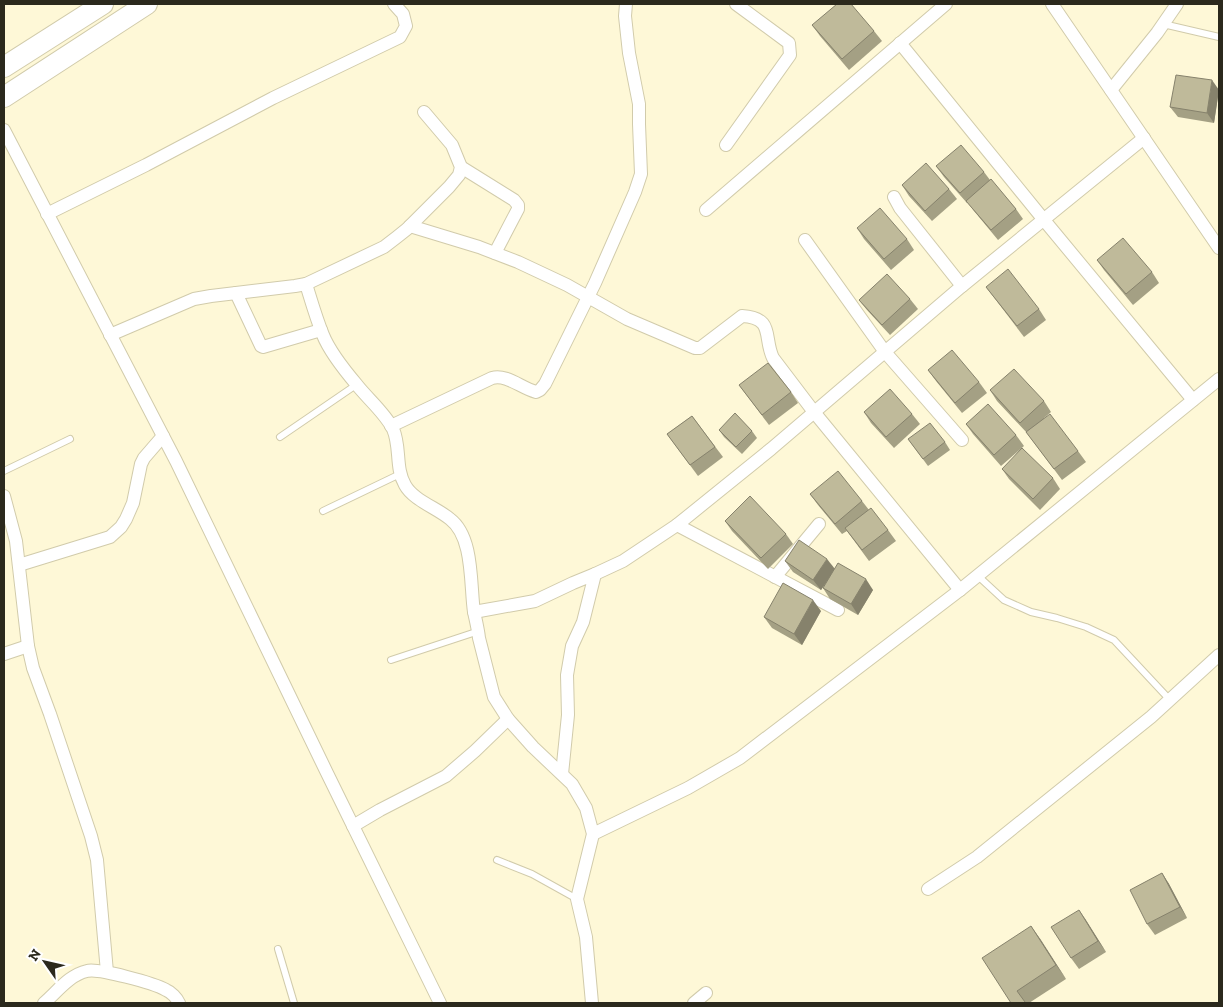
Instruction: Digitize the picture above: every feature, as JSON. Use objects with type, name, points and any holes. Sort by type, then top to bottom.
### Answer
[{"type":"main road","points":[[4,67],[103,4]]},
{"type":"main road","points":[[4,97],[147,4]]},
{"type":"street","points":[[47,214],[146,165],[273,98],[400,37],[406,26],[402,14],[394,4]]},
{"type":"street","points":[[391,426],[498,376],[536,392],[545,384],[588,297],[635,192],[641,174],[639,104],[629,53],[625,16],[626,4]]},
{"type":"street","points":[[726,145],[790,55],[789,43],[736,4]]},
{"type":"street","points":[[706,210],[946,4]]},
{"type":"street","points":[[1052,4],[1219,248]]},
{"type":"street","points":[[1111,90],[1177,4]]},
{"type":"street","points":[[900,43],[1193,400]]},
{"type":"street","points":[[424,112],[452,145],[461,166],[514,200],[518,205],[518,209],[495,253]]},
{"type":"street","points":[[4,130],[163,436],[437,1002]]},
{"type":"street","points":[[474,612],[535,601],[573,582],[623,561],[677,525],[962,286],[1144,138]]},
{"type":"street","points":[[110,335],[194,299],[306,284],[384,247],[410,226],[449,187],[459,175],[461,166]]},
{"type":"street","points":[[894,197],[900,208],[962,286]]},
{"type":"street","points":[[410,226],[518,262],[551,277],[626,319],[695,348],[700,348],[742,316],[752,316],[762,322],[768,332],[769,350],[773,358],[814,412],[960,590]]},
{"type":"street","points":[[805,240],[885,352],[962,440]]},
{"type":"street","points":[[306,284],[327,344],[356,385],[391,426],[396,438],[400,474],[404,484],[412,494],[450,518],[459,526],[468,552],[474,612],[494,696],[508,719],[533,747],[572,784],[586,808],[593,834],[578,899],[586,937],[592,1003]]},
{"type":"street","points":[[236,293],[263,347],[321,330]]},
{"type":"street","points":[[593,834],[688,788],[740,758],[978,576],[1219,379]]},
{"type":"street","points":[[19,564],[110,537],[121,527],[133,503],[144,458],[163,436]]},
{"type":"street","points":[[4,496],[16,542],[28,646],[33,668],[92,836],[97,860],[108,972]]},
{"type":"street","points":[[776,577],[819,524]]},
{"type":"street","points":[[677,525],[838,610]]},
{"type":"street","points":[[562,774],[568,715],[567,675],[572,646],[583,622],[595,574]]},
{"type":"street","points":[[4,654],[28,646]]},
{"type":"street","points":[[928,889],[978,857],[1151,717],[1219,654]]},
{"type":"street","points":[[353,826],[446,776],[508,719]]},
{"type":"street","points":[[44,1003],[73,976],[88,970],[108,972],[155,985],[167,990],[179,1003]]},
{"type":"street","points":[[694,1003],[706,993]]},
{"type":"lane","points":[[1163,24],[1219,37]]},
{"type":"lane","points":[[280,437],[356,385]]},
{"type":"lane","points":[[4,472],[70,439]]},
{"type":"lane","points":[[323,511],[400,474]]},
{"type":"lane","points":[[978,576],[1004,600],[1031,612],[1086,627],[1114,640],[1170,700]]},
{"type":"lane","points":[[391,660],[478,631]]},
{"type":"lane","points":[[497,860],[532,874],[578,899]]},
{"type":"lane","points":[[278,949],[294,1003]]},
{"type":"building","points":[[837,4],[851,4],[874,31],[842,59],[812,25]]},
{"type":"building","points":[[1176,75],[1212,80],[1207,113],[1170,107]]},
{"type":"building","points":[[961,145],[984,172],[960,193],[936,166]]},
{"type":"building","points":[[926,163],[949,189],[925,211],[902,185]]},
{"type":"building","points":[[991,179],[1016,209],[991,230],[966,201]]},
{"type":"building","points":[[880,208],[907,239],[884,259],[857,228]]},
{"type":"building","points":[[1123,238],[1152,272],[1126,294],[1097,260]]},
{"type":"building","points":[[1008,269],[1039,309],[1017,326],[986,287]]},
{"type":"building","points":[[887,274],[910,299],[882,325],[859,300]]},
{"type":"building","points":[[952,350],[979,382],[955,403],[928,370]]},
{"type":"building","points":[[768,363],[791,392],[762,415],[739,385]]},
{"type":"building","points":[[1014,369],[1044,401],[1020,423],[990,390]]},
{"type":"building","points":[[890,389],[912,414],[886,437],[864,412]]},
{"type":"building","points":[[988,404],[1016,435],[994,455],[966,424]]},
{"type":"building","points":[[735,413],[752,431],[736,447],[719,430]]},
{"type":"building","points":[[1050,414],[1078,451],[1054,469],[1026,432]]},
{"type":"building","points":[[692,416],[715,447],[690,465],[667,434]]},
{"type":"building","points":[[930,423],[945,442],[923,459],[908,439]]},
{"type":"building","points":[[1022,448],[1053,478],[1033,499],[1002,469]]},
{"type":"building","points":[[838,471],[862,501],[835,524],[810,494]]},
{"type":"building","points":[[750,496],[786,534],[761,558],[725,521]]},
{"type":"building","points":[[871,508],[888,530],[862,550],[845,528]]},
{"type":"building","points":[[799,540],[827,559],[813,580],[785,561]]},
{"type":"building","points":[[838,563],[866,579],[851,604],[823,588]]},
{"type":"building","points":[[783,583],[813,600],[794,634],[764,617]]},
{"type":"building","points":[[1162,873],[1180,907],[1147,924],[1130,890]]},
{"type":"building","points":[[1079,910],[1098,941],[1071,958],[1051,927]]},
{"type":"building","points":[[1031,926],[1056,965],[1017,991],[1024,1003],[1011,1003],[982,958]]}]
